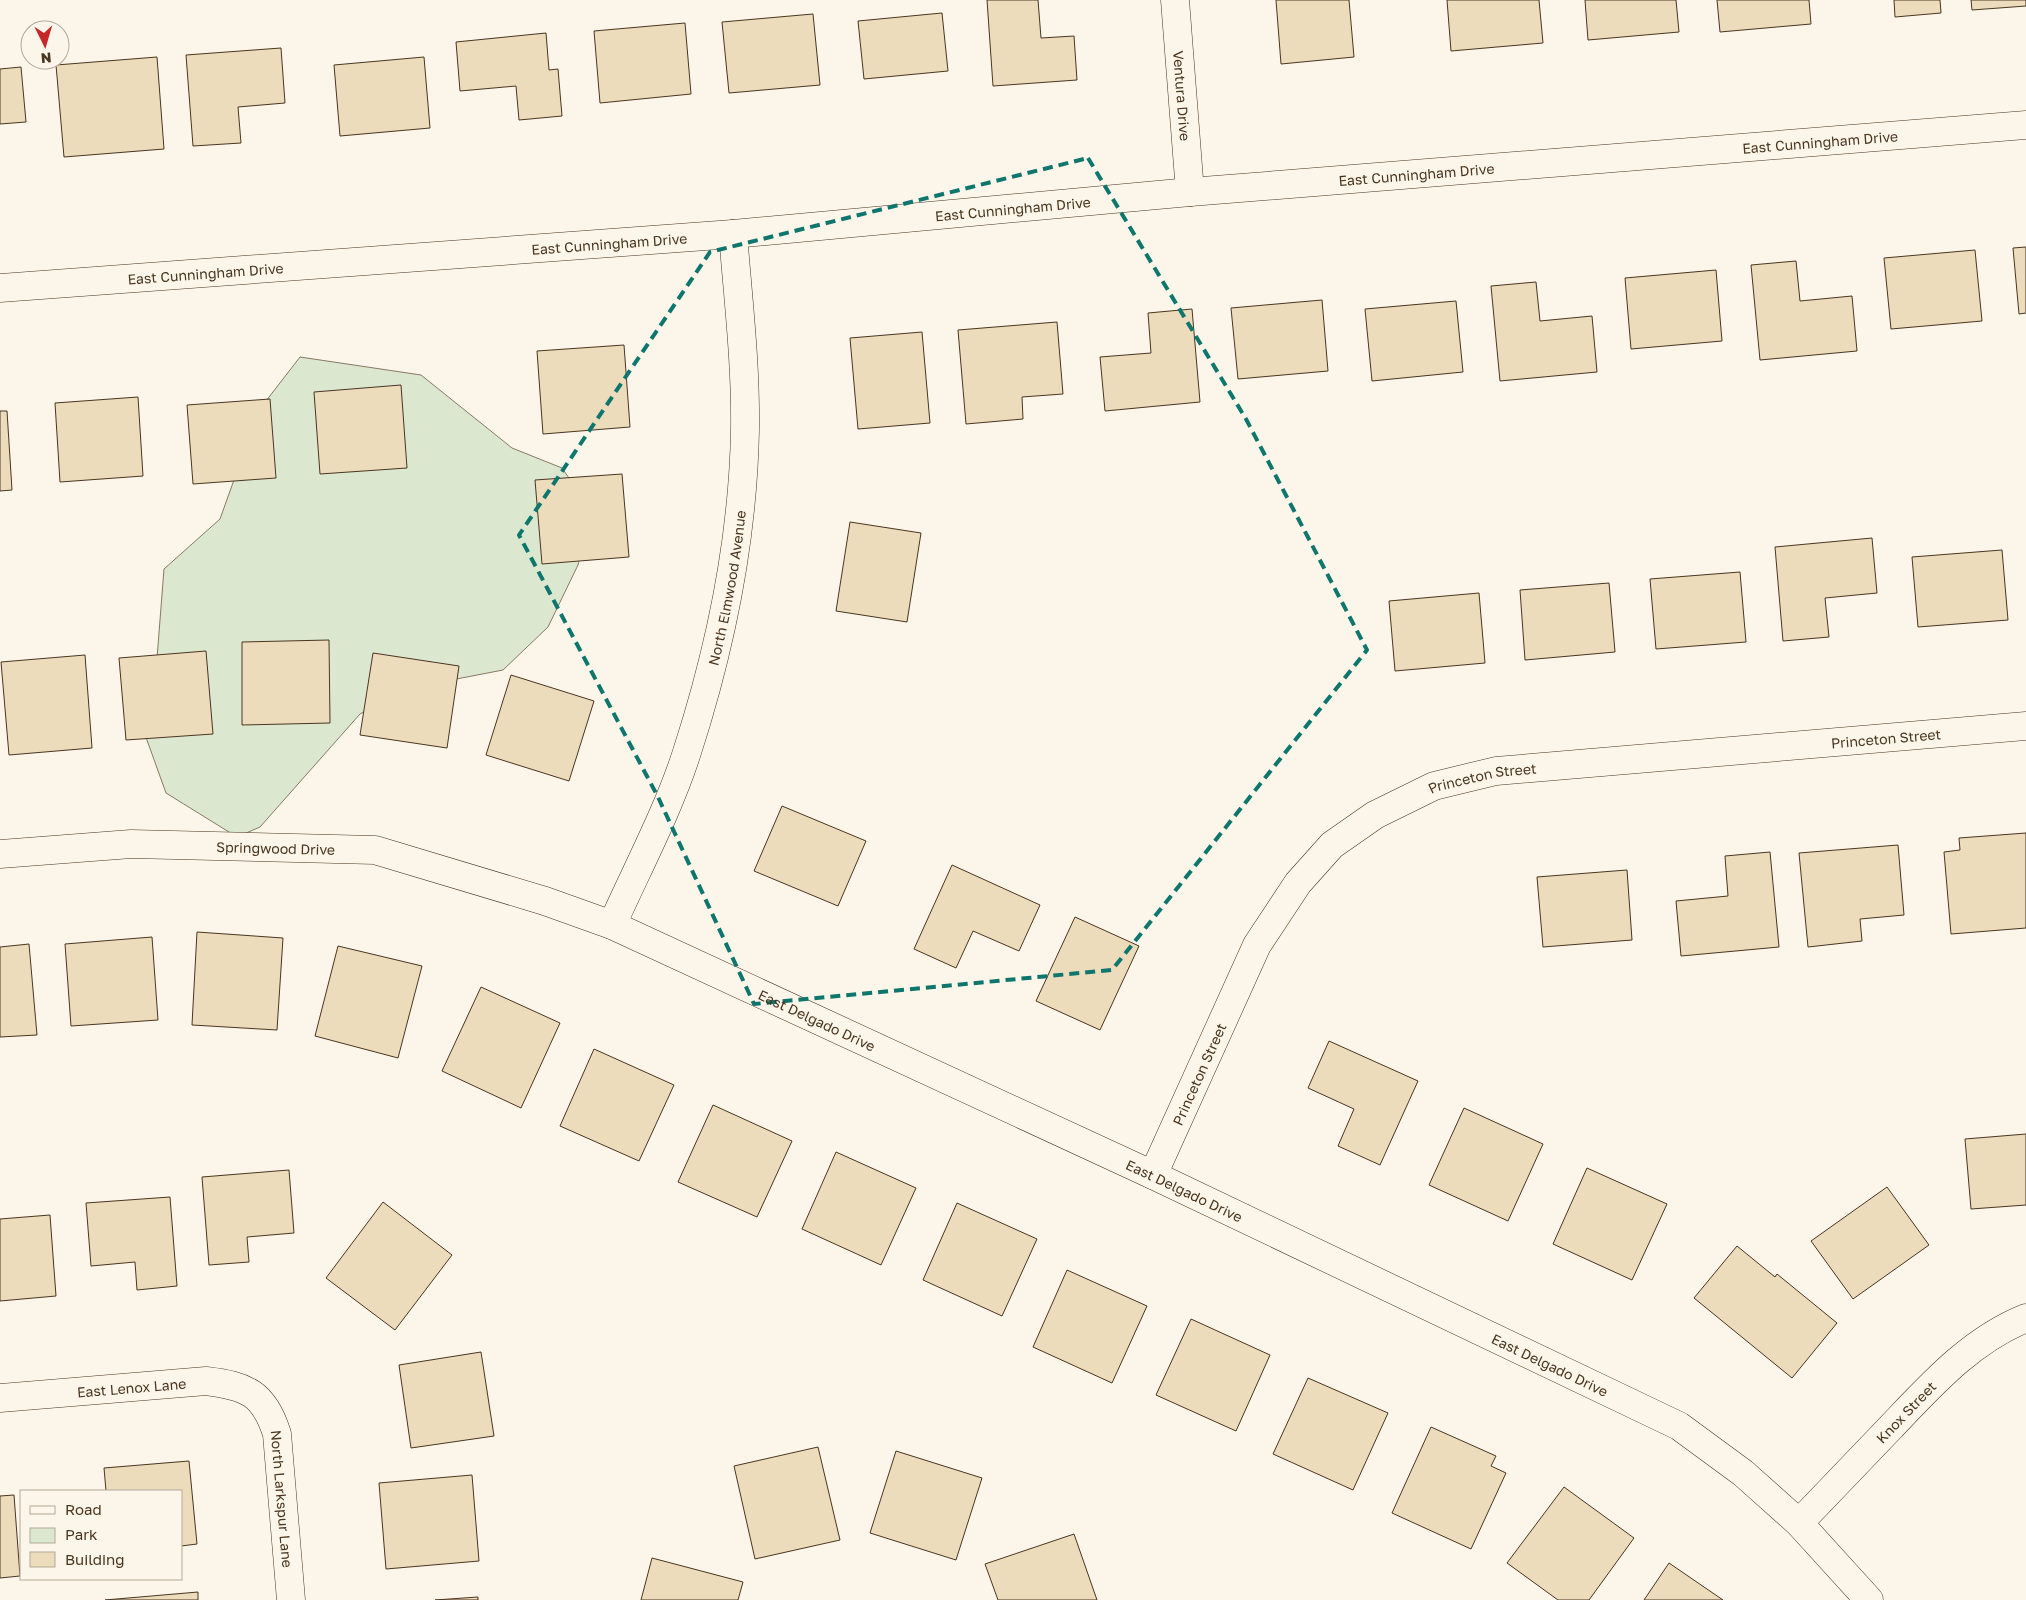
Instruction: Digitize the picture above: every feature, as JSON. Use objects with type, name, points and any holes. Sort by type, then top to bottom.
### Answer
[{"type":"street","name":"Ventura Drive","points":[[1175,0],[1190,192]]},
{"type":"street","name":"East Cunningham Drive","points":[[0,288],[733,234],[1190,192],[2026,125]]},
{"type":"street","name":"North Elmwood Avenue","points":[[612,925],[687,752],[730,588],[738,534],[745,428],[740,314],[733,234]]},
{"type":"street","name":"Princeton Street","points":[[1153,1175],[1257,945],[1298,883],[1332,845],[1375,814],[1434,786],[1496,772],[2026,726]]},
{"type":"street","name":"Springwood Drive","points":[[0,854],[131,844],[375,850],[545,901]]},
{"type":"street","name":"East Delgado Drive","points":[[545,901],[612,925],[1153,1175],[1679,1426],[1743,1473],[1799,1523],[1869,1600]]},
{"type":"street","name":"Knox Street","points":[[1799,1523],[1932,1384],[1979,1343],[2002,1328],[2026,1318]]},
{"type":"street","name":"East Lenox Lane","points":[[0,1398],[206,1381],[234,1385],[261,1400]]},
{"type":"street","name":"North Larkspur Lane","points":[[261,1400],[271,1414],[277,1434],[291,1600]]},
{"type":"highlighted area","points":[[1088,158],[1246,419],[1367,650],[1112,970],[754,1004],[658,797],[519,535],[710,252]]},
{"type":"green space","points":[[300,357],[421,375],[512,448],[562,468],[578,491],[596,490],[578,565],[548,627],[503,670],[410,688],[360,714],[260,827],[237,837],[166,793],[143,729],[156,671],[164,569],[220,519],[259,410]]},
{"type":"building","points":[[987,0],[1038,0],[1041,38],[1074,36],[1077,80],[993,86]]},
{"type":"building","points":[[1276,0],[1349,0],[1354,57],[1281,64]]},
{"type":"building","points":[[1447,0],[1539,0],[1543,43],[1451,51]]},
{"type":"building","points":[[1585,0],[1676,0],[1679,32],[1588,40]]},
{"type":"building","points":[[1717,0],[1809,0],[1811,24],[1720,32]]},
{"type":"building","points":[[1894,0],[1940,0],[1941,13],[1895,17]]},
{"type":"building","points":[[1971,0],[2026,0],[2026,6],[1972,10]]},
{"type":"building","points":[[942,13],[948,71],[864,79],[858,21]]},
{"type":"building","points":[[813,14],[820,85],[729,93],[722,22]]},
{"type":"building","points":[[685,23],[691,94],[600,103],[594,31]]},
{"type":"building","points":[[546,33],[549,70],[558,69],[562,116],[519,120],[516,86],[460,91],[456,42]]},
{"type":"building","points":[[281,48],[285,103],[238,107],[241,143],[193,146],[186,55]]},
{"type":"building","points":[[157,57],[164,149],[64,157],[56,70],[70,70],[70,64]]},
{"type":"building","points":[[424,57],[430,128],[340,136],[334,65]]},
{"type":"building","points":[[20,67],[26,122],[0,124],[0,69]]},
{"type":"building","points":[[2026,247],[2026,313],[2019,314],[2013,248]]},
{"type":"building","points":[[1975,250],[1982,321],[1891,329],[1884,258]]},
{"type":"building","points":[[1796,261],[1800,301],[1852,296],[1857,351],[1760,360],[1751,265]]},
{"type":"building","points":[[1716,270],[1722,341],[1631,349],[1625,278]]},
{"type":"building","points":[[1536,282],[1540,321],[1592,316],[1597,372],[1500,381],[1491,286]]},
{"type":"building","points":[[1322,300],[1328,371],[1238,379],[1231,308]]},
{"type":"building","points":[[1456,301],[1463,372],[1372,381],[1365,309]]},
{"type":"building","points":[[1192,309],[1200,402],[1105,411],[1100,357],[1151,353],[1148,313]]},
{"type":"building","points":[[1057,322],[1063,394],[1022,397],[1023,419],[966,424],[958,330]]},
{"type":"building","points":[[922,332],[930,423],[858,429],[850,338]]},
{"type":"building","points":[[624,345],[630,427],[543,434],[537,351]]},
{"type":"building","points":[[401,385],[407,468],[320,474],[314,392]]},
{"type":"building","points":[[138,397],[143,476],[60,482],[55,403]]},
{"type":"building","points":[[270,399],[276,478],[193,484],[187,405]]},
{"type":"building","points":[[0,411],[7,411],[12,490],[0,491]]},
{"type":"building","points":[[622,474],[629,557],[542,564],[535,480]]},
{"type":"building","points":[[850,522],[921,533],[907,622],[836,611]]},
{"type":"building","points":[[1872,538],[1877,593],[1825,598],[1829,637],[1783,641],[1775,547]]},
{"type":"building","points":[[2002,550],[2008,620],[1918,627],[1912,557]]},
{"type":"building","points":[[1740,572],[1746,642],[1656,649],[1650,579]]},
{"type":"building","points":[[1609,583],[1615,652],[1525,660],[1520,590]]},
{"type":"building","points":[[1479,593],[1485,663],[1395,671],[1389,601]]},
{"type":"building","points":[[329,640],[330,723],[242,725],[242,642]]},
{"type":"building","points":[[206,651],[213,734],[126,740],[119,658]]},
{"type":"building","points":[[373,653],[459,666],[447,748],[360,735]]},
{"type":"building","points":[[85,655],[92,748],[9,755],[1,662]]},
{"type":"building","points":[[511,675],[594,701],[569,781],[486,755]]},
{"type":"building","points":[[782,806],[866,841],[838,906],[754,871]]},
{"type":"building","points":[[2026,833],[2026,928],[1951,934],[1944,852],[1960,850],[1959,838]]},
{"type":"building","points":[[1898,845],[1904,915],[1860,919],[1862,941],[1808,947],[1799,853]]},
{"type":"building","points":[[1770,852],[1779,947],[1681,956],[1676,901],[1728,896],[1725,856]]},
{"type":"building","points":[[952,865],[1040,905],[1019,951],[973,931],[956,968],[914,949]]},
{"type":"building","points":[[1627,870],[1632,940],[1543,947],[1537,877]]},
{"type":"building","points":[[1075,917],[1139,946],[1100,1030],[1036,1001]]},
{"type":"building","points":[[197,932],[283,938],[277,1030],[192,1025]]},
{"type":"building","points":[[152,937],[158,1020],[71,1026],[65,944]]},
{"type":"building","points":[[29,944],[37,1035],[0,1037],[0,947]]},
{"type":"building","points":[[338,946],[422,966],[398,1058],[315,1036]]},
{"type":"building","points":[[481,987],[560,1023],[521,1108],[442,1071]]},
{"type":"building","points":[[1329,1041],[1418,1081],[1380,1165],[1338,1146],[1354,1109],[1308,1088]]},
{"type":"building","points":[[594,1049],[674,1085],[639,1161],[560,1126]]},
{"type":"building","points":[[713,1105],[792,1141],[757,1217],[678,1182]]},
{"type":"building","points":[[1464,1108],[1543,1144],[1508,1221],[1429,1185]]},
{"type":"building","points":[[2026,1134],[2026,1205],[1971,1209],[1965,1139]]},
{"type":"building","points":[[836,1152],[916,1188],[881,1265],[802,1229]]},
{"type":"building","points":[[1587,1168],[1667,1204],[1632,1280],[1553,1244]]},
{"type":"building","points":[[289,1170],[294,1233],[247,1237],[249,1262],[209,1265],[202,1177]]},
{"type":"building","points":[[1887,1187],[1929,1245],[1853,1299],[1811,1241]]},
{"type":"building","points":[[170,1197],[177,1286],[137,1290],[135,1262],[91,1266],[86,1203]]},
{"type":"building","points":[[383,1202],[452,1255],[395,1330],[326,1278]]},
{"type":"building","points":[[957,1203],[1037,1239],[1002,1316],[923,1280]]},
{"type":"building","points":[[50,1215],[56,1296],[0,1301],[0,1219]]},
{"type":"building","points":[[1737,1246],[1775,1277],[1777,1274],[1837,1323],[1792,1378],[1694,1298]]},
{"type":"building","points":[[1067,1270],[1147,1306],[1112,1383],[1033,1347]]},
{"type":"building","points":[[1191,1319],[1270,1355],[1236,1431],[1156,1395]]},
{"type":"building","points":[[481,1352],[494,1436],[411,1448],[399,1365]]},
{"type":"building","points":[[1308,1378],[1388,1413],[1353,1490],[1273,1454]]},
{"type":"building","points":[[1431,1427],[1496,1456],[1491,1466],[1506,1473],[1471,1549],[1392,1513]]},
{"type":"building","points":[[818,1447],[840,1540],[755,1559],[734,1466]]},
{"type":"building","points":[[896,1451],[982,1478],[956,1560],[870,1533]]},
{"type":"building","points":[[189,1461],[197,1544],[182,1546],[182,1490],[106,1490],[104,1468]]},
{"type":"building","points":[[472,1475],[479,1561],[386,1569],[379,1483]]},
{"type":"building","points":[[1564,1487],[1634,1538],[1589,1600],[1558,1600],[1507,1563]]},
{"type":"building","points":[[14,1495],[20,1576],[0,1578],[0,1496]]},
{"type":"building","points":[[1074,1534],[1097,1600],[998,1600],[985,1564]]},
{"type":"building","points":[[652,1558],[743,1582],[738,1600],[641,1600]]},
{"type":"building","points":[[1669,1563],[1723,1600],[1644,1600]]},
{"type":"building","points":[[198,1592],[198,1600],[105,1600]]},
{"type":"building","points":[[478,1597],[478,1600],[435,1600]]}]
